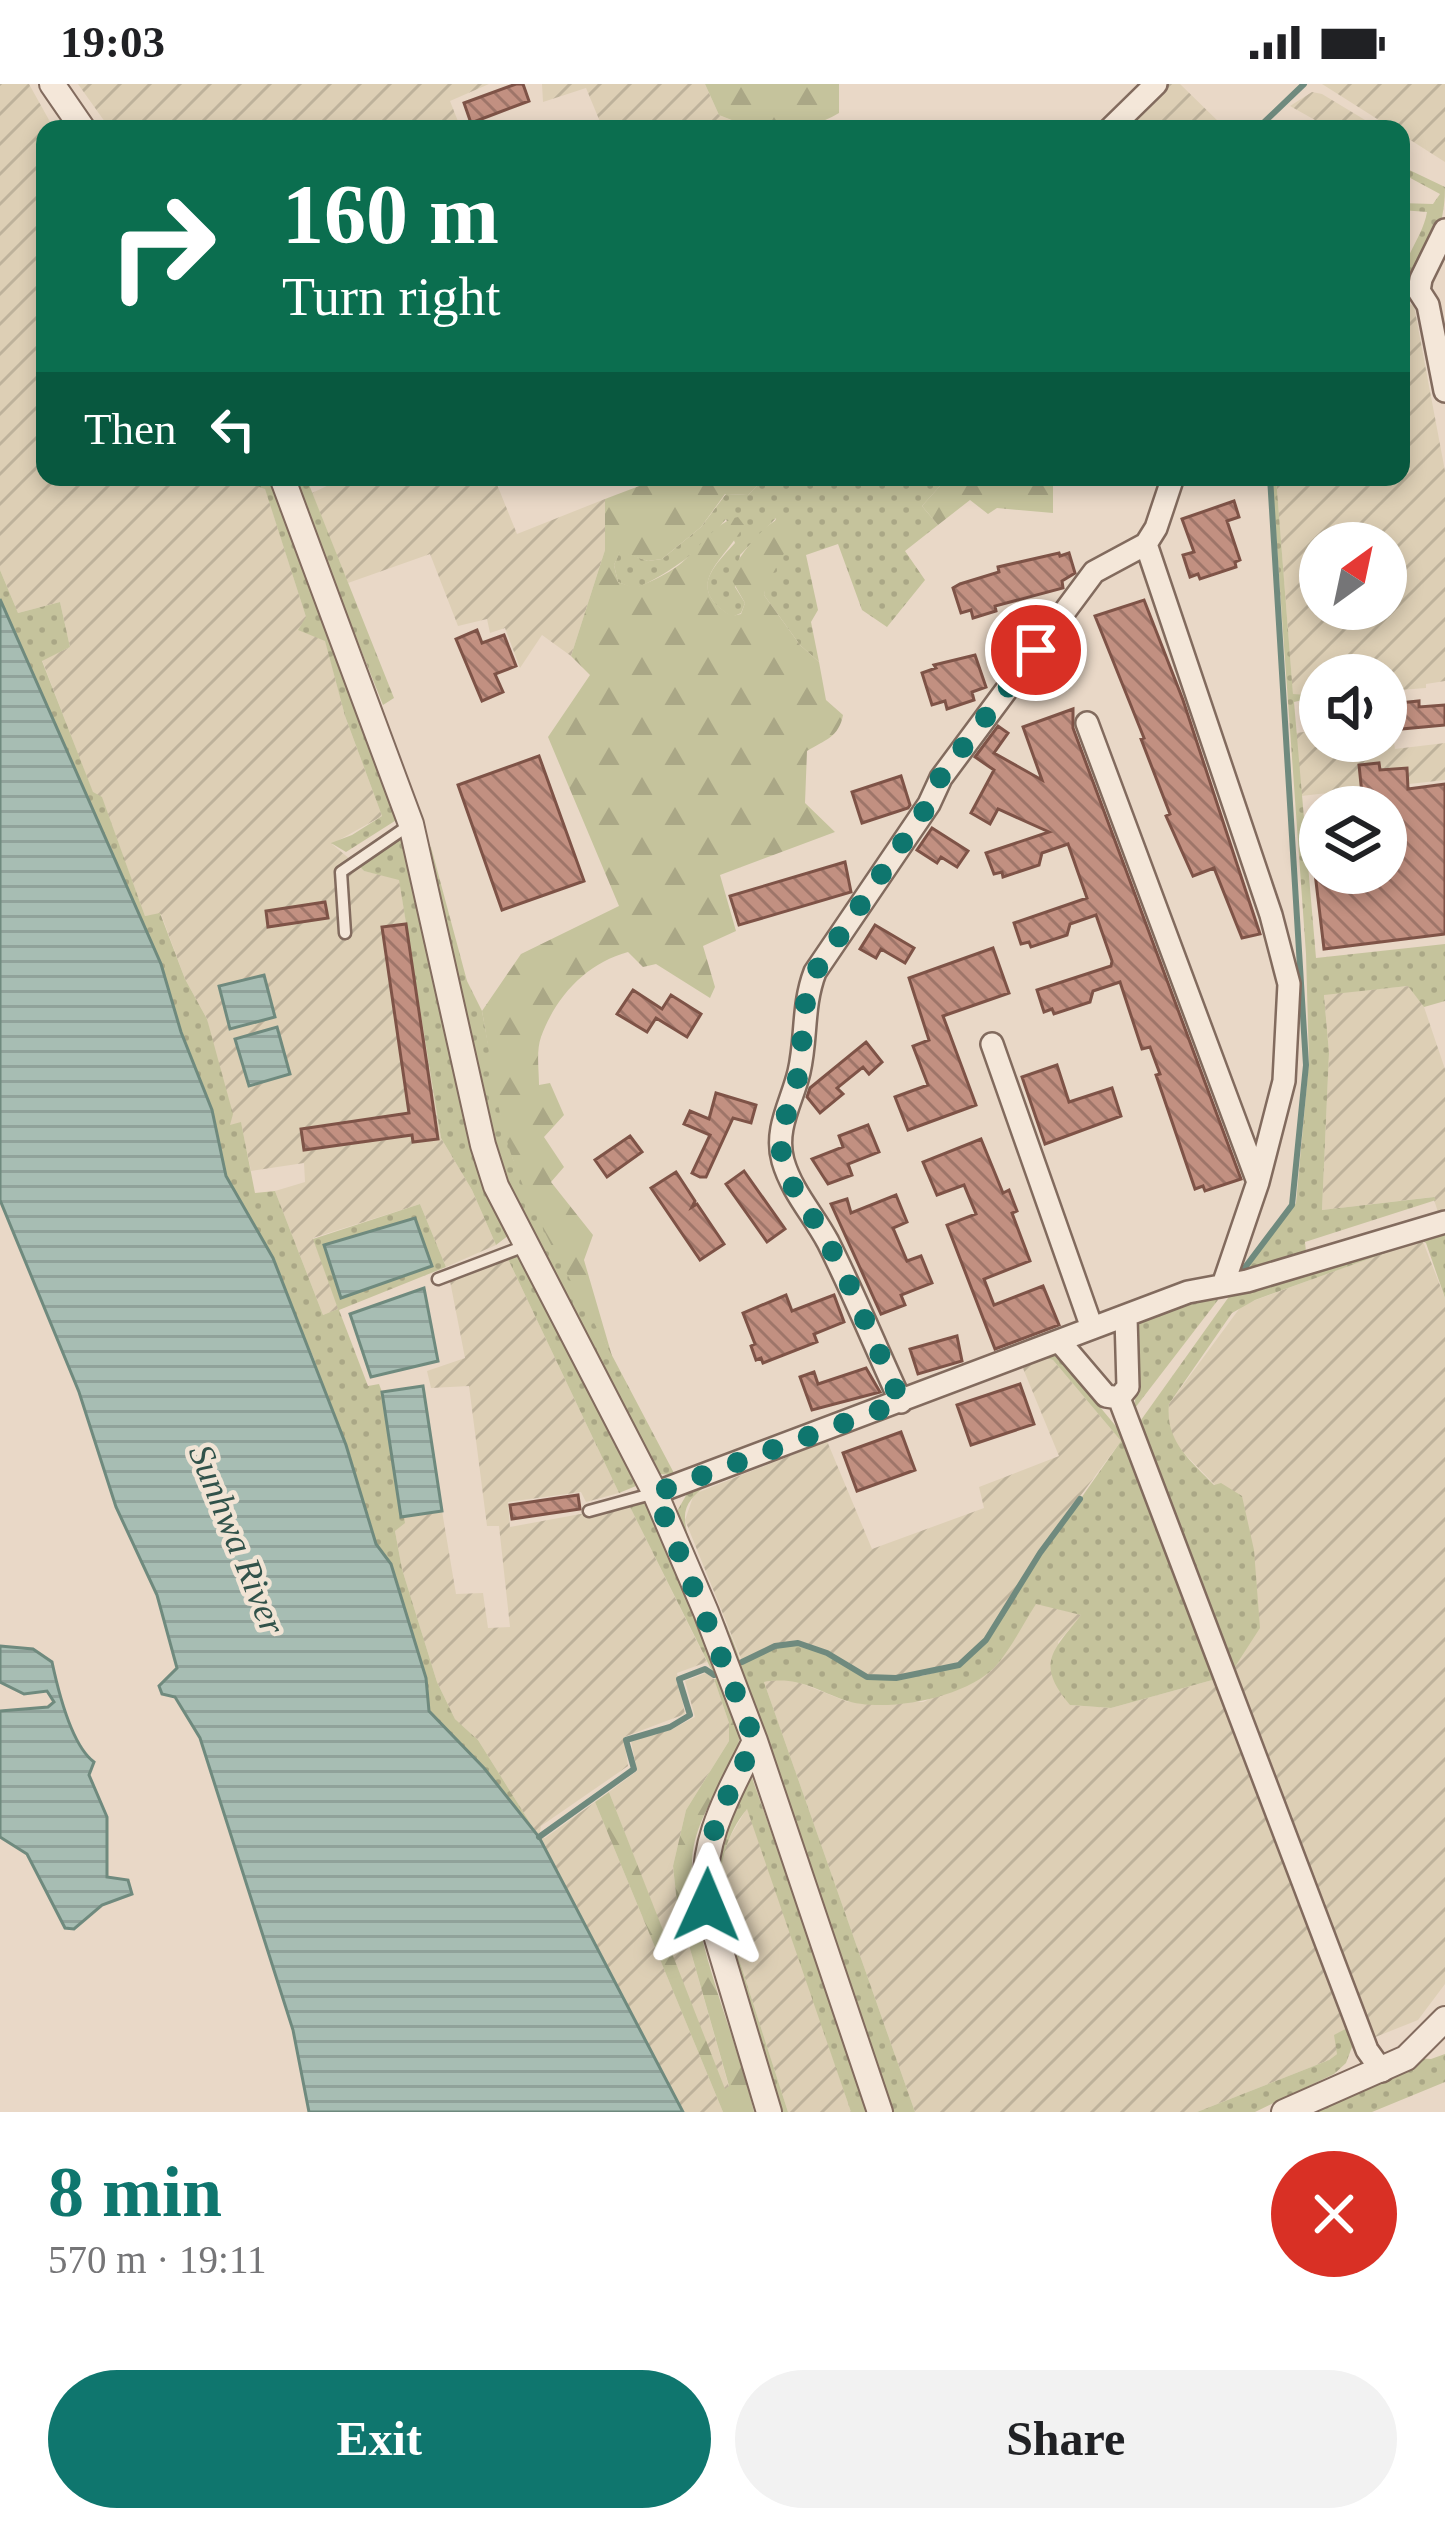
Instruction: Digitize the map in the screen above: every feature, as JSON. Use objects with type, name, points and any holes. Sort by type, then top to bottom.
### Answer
[{"type":"street","points":[[52,84],[77,120]]},
{"type":"street","points":[[1119,120],[1156,84]]},
{"type":"street","points":[[1445,230],[1410,292],[1428,305],[1445,391]]},
{"type":"street","points":[[285,486],[410,824],[496,1186],[655,1493],[755,1741],[880,2112]]},
{"type":"street","points":[[901,1402],[848,1282],[821,1229],[797,1196],[782,1160],[780,1135],[799,1073],[806,997],[815,972],[929,804],[940,778],[1094,572],[1146,544],[1169,486]]},
{"type":"street","points":[[1146,544],[1277,932],[1289,984],[1283,1081],[1258,1182],[1223,1285]]},
{"type":"street","points":[[1087,723],[1258,1182]]},
{"type":"street","points":[[992,1044],[1092,1328]]},
{"type":"street","points":[[655,1493],[1188,1292],[1247,1282],[1445,1222]]},
{"type":"street","points":[[1119,1398],[1128,1387],[1126,1317]]},
{"type":"street","points":[[1060,1342],[1106,1396],[1119,1398]]},
{"type":"street","points":[[1119,1398],[1367,2050],[1382,2072]]},
{"type":"street","points":[[755,1741],[709,1841],[703,1881],[769,2112]]},
{"type":"street","points":[[1284,2112],[1382,2072],[1423,2045],[1445,2019]]},
{"type":"lane","points":[[345,932],[341,872],[410,824]]},
{"type":"lane","points":[[438,1279],[525,1246]]},
{"type":"lane","points":[[589,1511],[655,1493]]},
{"type":"shaded area","points":[[0,84],[29,84],[49,120],[36,120],[36,486],[265,488],[306,617],[325,640],[345,716],[382,816],[332,844],[364,871],[399,879],[441,1138],[472,1190],[496,1245],[446,1267],[420,1204],[313,1238],[339,1309],[323,1315],[275,1191],[305,1182],[304,1163],[251,1171],[241,1123],[229,1126],[207,1019],[185,979],[161,914],[145,916],[102,798],[93,793],[42,660],[70,647],[60,602],[18,613],[0,570]]},
{"type":"shaded area","points":[[78,84],[489,84],[450,101],[457,120],[104,120]]},
{"type":"shaded area","points":[[542,84],[705,84],[719,115],[731,120],[599,120],[586,88],[543,102]]},
{"type":"shaded area","points":[[1165,84],[1180,84],[1217,120],[1131,120]]},
{"type":"shaded area","points":[[1322,84],[1445,84],[1445,162],[1410,140],[1410,120],[1379,120]]},
{"type":"shaded area","points":[[1312,92],[1365,120],[1315,120],[1290,106]]},
{"type":"shaded area","points":[[1410,304],[1445,471],[1445,681],[1407,689],[1407,654],[1299,654],[1299,695],[1293,695],[1277,486],[1410,486]]},
{"type":"shaded area","points":[[327,486],[498,486],[517,534],[605,499],[605,550],[571,656],[542,635],[520,668],[505,628],[490,633],[487,619],[458,626],[430,554],[348,583],[312,493]]},
{"type":"shaded area","points":[[1296,733],[1299,762],[1407,762],[1407,748],[1445,743],[1445,780],[1391,786],[1300,786]]},
{"type":"shaded area","points":[[1409,986],[1424,1007],[1445,1069],[1445,1210],[1438,1212],[1433,1197],[1322,1210],[1329,1053],[1324,994]]},
{"type":"shaded area","points":[[1422,1239],[1445,1298],[1445,1984],[1418,2020],[1373,2038],[1229,1676],[1221,1484],[1215,1485],[1174,1443],[1167,1420],[1169,1404],[1242,1305]]},
{"type":"shaded area","points":[[508,1259],[619,1493],[586,1502],[581,1492],[508,1502],[510,1527],[629,1505],[707,1662],[677,1673],[685,1714],[624,1737],[628,1766],[541,1826],[539,1837],[478,1740],[455,1719],[437,1682],[395,1531],[404,1523],[401,1517],[442,1511],[456,1594],[483,1593],[488,1628],[510,1627],[499,1526],[487,1526],[469,1386],[431,1388],[427,1371],[465,1358],[450,1281]]},
{"type":"shaded area","points":[[1053,1360],[1121,1441],[1039,1552],[975,1653],[942,1669],[896,1677],[868,1675],[798,1642],[774,1645],[742,1661],[685,1520],[694,1494],[827,1441],[872,1549],[984,1508],[979,1487],[1059,1456],[1022,1366]]},
{"type":"shaded area","points":[[1036,1603],[1082,1615],[1058,1642],[1070,1705],[1111,1708],[1216,1679],[1349,2027],[1337,2054],[1329,2060],[1197,2112],[915,2112],[764,1682],[788,1678],[848,1702],[923,1702],[991,1671]]},
{"type":"shaded area","points":[[706,1673],[714,1679],[729,1723],[729,1741],[686,1810],[673,1866],[677,1903],[729,2087],[724,2090],[609,1792],[637,1771],[631,1741],[695,1717],[685,1681]]},
{"type":"shaded area","points":[[595,1802],[723,2112],[683,2112],[539,1837],[545,1838]]},
{"type":"shaded area","points":[[747,1808],[851,2112],[788,2112],[720,1900],[719,1868],[728,1840]]},
{"type":"green space","points":[[705,84],[839,84],[839,113],[824,120],[734,120],[719,115]]},
{"type":"green space","points":[[1410,170],[1445,187],[1435,240],[1410,274],[1410,253],[1427,212],[1410,211],[1410,203],[1433,204],[1440,194],[1410,178]]},
{"type":"green space","points":[[256,486],[277,486],[398,819],[346,852],[331,843],[382,816],[345,716],[325,641],[298,630],[306,617],[265,489]]},
{"type":"green space","points":[[296,486],[310,486],[394,698],[383,705]]},
{"type":"green space","points":[[639,486],[757,486],[748,495],[725,494],[701,527],[662,559],[648,561],[620,552],[614,565],[618,582],[635,588],[679,565],[722,524],[738,517],[744,525],[708,583],[717,605],[732,616],[741,614],[745,603],[729,575],[762,531],[789,514],[788,545],[764,595],[800,645],[819,662],[826,700],[843,715],[835,733],[807,751],[805,803],[835,832],[720,875],[736,931],[703,946],[715,987],[710,998],[656,964],[643,967],[628,952],[599,964],[575,983],[555,1008],[541,1037],[539,1085],[550,1083],[564,1115],[544,1137],[564,1167],[551,1182],[593,1235],[584,1260],[612,1356],[545,1233],[512,1157],[482,1011],[521,954],[619,906],[548,737],[590,675],[571,656],[605,550],[605,499]]},
{"type":"green space","points":[[757,486],[940,486],[922,506],[938,525],[905,551],[925,580],[887,627],[862,610],[838,544],[806,555],[818,610],[811,622],[819,662],[800,645],[764,595],[776,518],[740,555],[735,587],[745,603],[741,613],[732,617],[719,608],[708,590],[712,572],[735,543],[726,519],[696,551],[661,575],[635,589],[618,582],[614,565],[620,551],[648,561],[662,559],[701,527],[726,494],[748,495]]},
{"type":"green space","points":[[940,486],[1053,486],[1053,513],[997,508],[988,514],[970,500],[938,525],[922,506]]},
{"type":"green space","points":[[1273,486],[1277,486],[1293,694],[1299,694],[1294,702],[1299,856]]},
{"type":"green space","points":[[0,570],[18,613],[60,602],[70,647],[42,661],[93,792],[102,797],[145,916],[160,913],[185,979],[207,1019],[233,1114],[230,1125],[241,1122],[255,1193],[275,1191],[323,1315],[338,1309],[313,1239],[420,1204],[446,1267],[339,1310],[368,1386],[379,1384],[382,1392],[405,1523],[395,1531],[402,1569],[437,1682],[455,1719],[478,1740],[539,1837],[484,1768],[429,1711],[426,1678],[391,1564],[376,1544],[313,1356],[246,1209],[226,1176],[212,1110],[161,964],[0,599]]},
{"type":"green space","points":[[404,837],[509,1235],[496,1245],[472,1190],[441,1138],[399,880],[360,867]]},
{"type":"green space","points":[[426,846],[431,847],[467,981],[482,1011],[513,1159],[675,1475],[659,1474],[651,1467],[508,1180],[490,1132]]},
{"type":"green space","points":[[1302,894],[1310,894],[1316,958],[1445,944],[1445,1001],[1424,1007],[1408,986],[1324,995],[1329,1053],[1322,1210],[1436,1200],[1305,1242],[1306,1252],[1245,1271],[1296,1203],[1309,1062]]},
{"type":"green space","points":[[1445,1227],[1445,1298],[1421,1240],[1255,1300],[1232,1313],[1169,1404],[1171,1429],[1188,1458],[1214,1485],[1221,1483],[1242,1496],[1254,1550],[1260,1628],[1229,1676],[1136,1427],[1233,1291]]},
{"type":"green space","points":[[519,1256],[636,1486],[619,1493],[508,1259]]},
{"type":"green space","points":[[1215,1296],[1218,1300],[1135,1408],[1136,1331],[1142,1319]]},
{"type":"green space","points":[[1049,1352],[1057,1355],[1124,1436],[1216,1679],[1111,1708],[1070,1705],[1053,1678],[1052,1657],[1081,1615],[1036,1604],[995,1667],[945,1695],[901,1704],[861,1704],[796,1682],[764,1682],[915,2112],[889,2112],[676,1513],[692,1485],[825,1435],[827,1441],[705,1487],[686,1509],[693,1550],[741,1664],[775,1647],[797,1644],[826,1654],[867,1678],[922,1676],[959,1666],[988,1641],[1121,1441],[1053,1360],[1045,1358],[915,1408],[919,1400]]},
{"type":"green space","points":[[644,1502],[721,1669],[712,1671],[629,1505]]},
{"type":"green space","points":[[724,1677],[738,1717],[738,1746],[693,1848],[694,1898],[754,2112],[723,2112],[595,1802],[609,1792],[725,2089],[729,2086],[677,1903],[673,1866],[686,1810],[729,1741],[729,1723],[714,1679]]},
{"type":"green space","points":[[750,1772],[870,2112],[851,2112],[747,1809],[725,1852],[720,1900],[788,2112],[776,2112],[709,1869]]},
{"type":"green space","points":[[1349,2027],[1352,2047],[1346,2063],[1334,2074],[1255,2112],[1197,2112],[1329,2060],[1337,2054],[1334,2035]]},
{"type":"green space","points":[[1445,2054],[1445,2082],[1372,2112],[1304,2112],[1417,2058]]},
{"type":"water","name":"Sunhwa River","points":[[0,599],[161,964],[212,1110],[226,1176],[273,1258],[346,1445],[376,1544],[391,1564],[426,1678],[429,1711],[484,1768],[539,1837],[683,2112],[309,2112],[293,2030],[200,1738],[175,1697],[162,1694],[159,1686],[177,1668],[157,1595],[116,1507],[79,1392],[0,1200]]},
{"type":"water","points":[[264,975],[275,1017],[230,1029],[219,986]]},
{"type":"water","points":[[277,1027],[290,1074],[249,1086],[235,1039]]},
{"type":"water","points":[[415,1218],[432,1266],[341,1298],[324,1245]]},
{"type":"water","points":[[424,1288],[438,1361],[371,1377],[350,1314]]},
{"type":"water","points":[[423,1386],[442,1511],[401,1517],[382,1392]]},
{"type":"water","points":[[0,1646],[33,1649],[52,1662],[72,1730],[94,1762],[89,1775],[107,1817],[107,1877],[128,1880],[132,1894],[102,1905],[74,1929],[65,1928],[27,1854],[0,1837],[0,1711],[48,1707],[54,1702],[47,1691],[24,1694],[0,1682]]},
{"type":"building","points":[[516,84],[523,84],[529,101],[479,120],[470,120],[464,103]]},
{"type":"building","points":[[1234,501],[1239,517],[1227,521],[1240,560],[1236,567],[1200,579],[1198,574],[1190,577],[1183,555],[1194,552],[1182,519]]},
{"type":"building","points":[[1069,553],[1075,573],[1062,581],[1063,588],[995,606],[996,611],[973,618],[971,610],[961,613],[953,588],[999,572],[998,567]]},
{"type":"building","points":[[1144,600],[1183,700],[1260,934],[1242,938],[1214,868],[1193,876],[1166,816],[1170,814],[1144,738],[1095,616]]},
{"type":"building","points":[[477,630],[482,643],[504,635],[516,666],[495,674],[503,692],[482,701],[456,639]]},
{"type":"building","points":[[975,655],[986,687],[972,692],[974,700],[947,709],[945,701],[932,705],[922,673],[936,668],[934,665]]},
{"type":"building","points":[[1419,701],[1419,707],[1445,705],[1445,725],[1407,728],[1407,702]]},
{"type":"building","points":[[1073,709],[1073,728],[1241,1179],[1205,1191],[1203,1186],[1195,1189],[1156,1075],[1160,1074],[1150,1047],[1142,1049],[1120,982],[1093,991],[1090,1002],[1054,1014],[1052,1009],[1044,1012],[1037,990],[1111,966],[1112,961],[1096,915],[1070,924],[1067,935],[1031,947],[1029,942],[1021,944],[1014,923],[1087,898],[1068,844],[1042,853],[1039,865],[1003,877],[1002,872],[994,874],[986,853],[1049,832],[998,809],[990,824],[971,813],[994,770],[975,757],[998,726],[1008,733],[994,753],[1042,780],[1023,727]]},
{"type":"building","points":[[539,756],[584,881],[502,910],[458,785]]},
{"type":"building","points":[[1379,763],[1380,770],[1407,768],[1408,789],[1445,784],[1445,934],[1324,949],[1317,894],[1407,894],[1407,786],[1361,786],[1359,765]]},
{"type":"building","points":[[901,776],[908,808],[862,823],[852,792]]},
{"type":"building","points":[[932,828],[968,851],[957,867],[941,857],[937,863],[917,850]]},
{"type":"building","points":[[845,862],[851,892],[739,925],[730,896]]},
{"type":"building","points":[[325,902],[328,918],[268,927],[266,911]]},
{"type":"building","points":[[406,924],[438,1139],[413,1142],[412,1135],[304,1150],[301,1129],[409,1113],[382,927]]},
{"type":"building","points":[[875,925],[914,948],[905,963],[881,949],[876,958],[860,949]]},
{"type":"building","points":[[993,948],[1009,993],[943,1016],[976,1105],[908,1130],[895,1097],[928,1085],[913,1046],[929,1040],[909,978]]},
{"type":"building","points":[[633,990],[662,1009],[671,995],[701,1014],[687,1037],[656,1018],[647,1032],[617,1014]]},
{"type":"building","points":[[866,1042],[882,1062],[869,1074],[863,1067],[837,1088],[843,1094],[820,1113],[807,1097],[810,1088]]},
{"type":"building","points":[[1057,1065],[1069,1102],[1112,1088],[1121,1116],[1045,1144],[1022,1077]]},
{"type":"building","points":[[716,1093],[756,1105],[751,1123],[733,1118],[706,1177],[700,1177],[692,1173],[710,1135],[684,1124],[690,1111],[709,1119]]},
{"type":"building","points":[[868,1125],[879,1152],[848,1164],[852,1175],[828,1184],[812,1159],[843,1147],[839,1136]]},
{"type":"building","points":[[630,1136],[642,1152],[607,1177],[595,1160]]},
{"type":"building","points":[[981,1139],[1003,1193],[1009,1190],[1017,1211],[1012,1213],[1030,1261],[984,1279],[994,1305],[1043,1286],[1059,1325],[995,1349],[947,1225],[976,1214],[964,1185],[937,1195],[923,1162]]},
{"type":"building","points":[[744,1171],[785,1229],[767,1242],[726,1184]]},
{"type":"building","points":[[676,1172],[695,1201],[692,1207],[697,1204],[724,1244],[700,1260],[651,1188]]},
{"type":"building","points":[[896,1195],[907,1222],[893,1228],[907,1261],[921,1256],[932,1283],[901,1295],[905,1305],[881,1314],[831,1204],[847,1199],[851,1213]]},
{"type":"building","points":[[786,1295],[792,1311],[834,1295],[844,1322],[814,1334],[817,1342],[763,1363],[761,1358],[756,1360],[743,1313]]},
{"type":"building","points":[[957,1336],[962,1361],[918,1374],[910,1349]]},
{"type":"building","points":[[866,1368],[880,1392],[812,1410],[800,1377],[814,1372],[818,1384]]},
{"type":"building","points":[[1020,1384],[1034,1424],[971,1445],[957,1405]]},
{"type":"building","points":[[901,1432],[915,1470],[857,1491],[843,1453]]},
{"type":"building","points":[[578,1495],[580,1509],[512,1519],[510,1505]]},
{"type":"waterway","points":[[1266,120],[1304,84]]},
{"type":"waterway","points":[[1240,1274],[1292,1205],[1306,1065],[1271,486]]},
{"type":"waterway","points":[[742,1662],[775,1646],[798,1643],[827,1653],[867,1677],[896,1678],[959,1665],[986,1640],[1080,1499]]},
{"type":"waterway","points":[[539,1837],[634,1769],[626,1740],[670,1727],[690,1715],[679,1679],[705,1669],[714,1675],[722,1673]]},
{"type":"route","points":[[707,1905],[703,1881],[709,1841],[755,1741],[655,1493],[901,1402],[848,1282],[821,1229],[797,1196],[782,1160],[780,1135],[799,1073],[803,1011],[815,972],[929,804],[940,778],[1036,650]]}]
